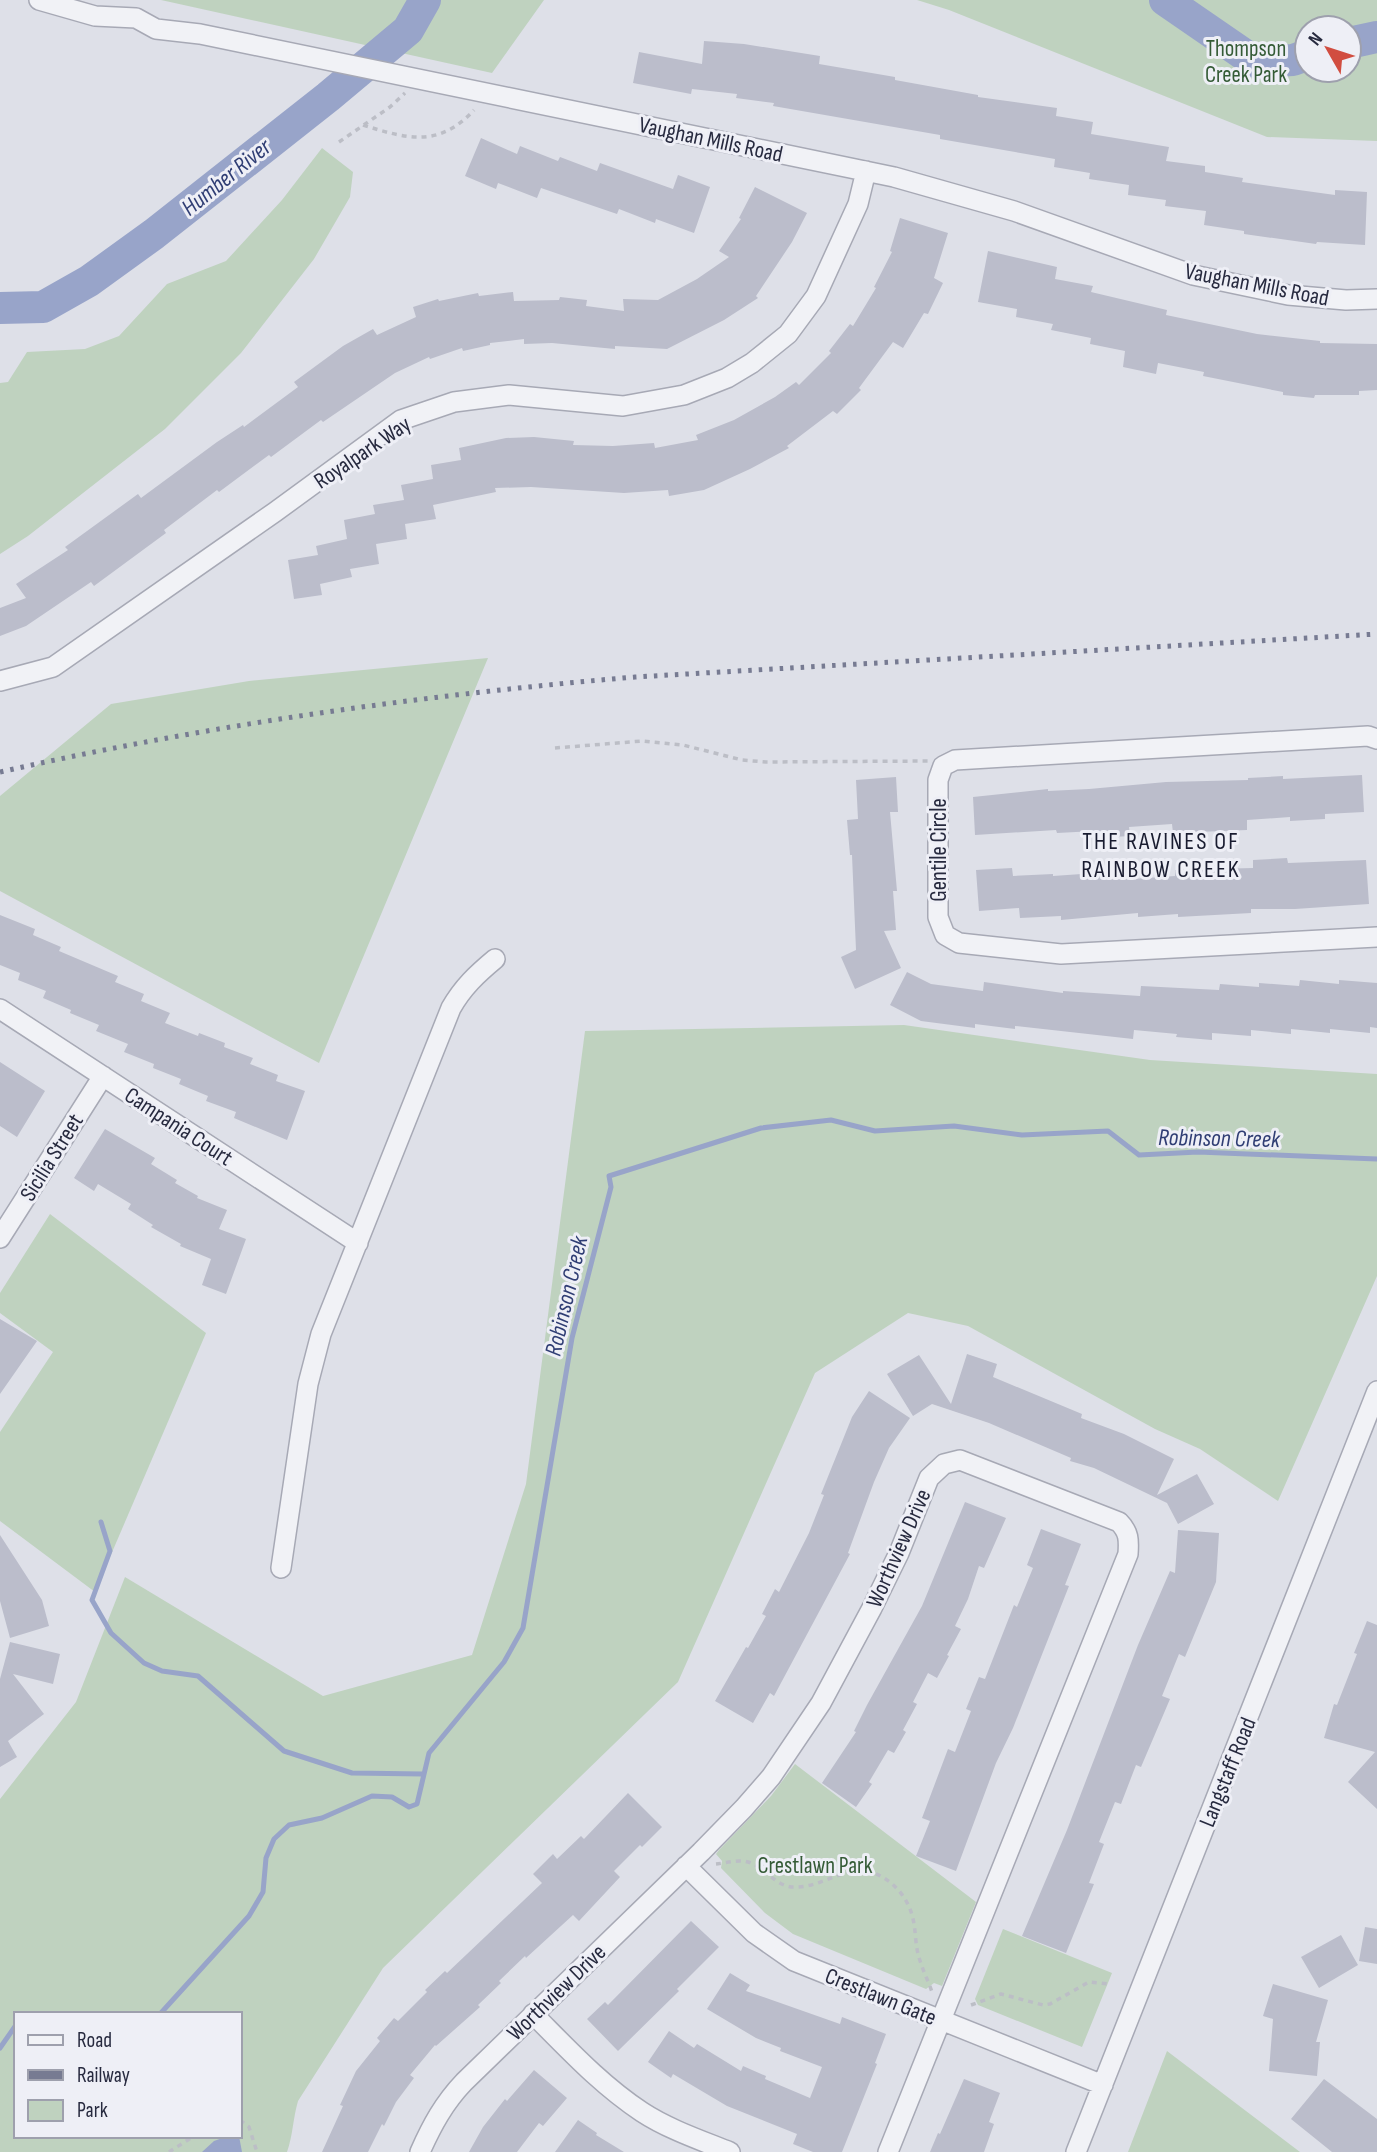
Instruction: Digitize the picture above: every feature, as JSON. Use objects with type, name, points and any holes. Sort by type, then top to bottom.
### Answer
[{"type":"street","name":"Vaughan Mills Road","points":[[39,0],[95,16],[128,16],[156,29],[200,34],[894,177],[1014,211],[1193,275],[1289,295],[1346,300],[1377,299]]},
{"type":"street","name":"Royalpark Way","points":[[0,681],[53,667],[275,512],[401,419],[454,402],[509,395],[623,406],[684,395],[727,378],[752,363],[788,334],[816,296],[859,204],[866,171]]},
{"type":"street","name":"Gentile Circle","points":[[1377,739],[1368,736],[955,760],[943,766],[938,780],[938,917],[945,934],[959,943],[1061,954],[1377,937]]},
{"type":"street","points":[[281,1568],[308,1384],[321,1334],[452,1008],[461,990],[495,959]]},
{"type":"street","name":"Campania Court","points":[[0,1009],[358,1243]]},
{"type":"street","name":"Sicilia Street","points":[[0,1238],[103,1076]]},
{"type":"street","name":"Langstaff Road","points":[[1076,2152],[1377,1391]]},
{"type":"street","name":"Worthview Drive","points":[[420,2152],[434,2120],[447,2100],[744,1808],[794,1746],[821,1703],[872,1608],[899,1553],[929,1478],[944,1464],[960,1460],[1119,1522],[1127,1530],[1128,1554],[888,2152]]},
{"type":"street","name":"Crestlawn Gate","points":[[686,1866],[737,1919],[772,1948],[794,1961],[1103,2085]]},
{"type":"street","points":[[533,2014],[602,2082],[642,2112],[680,2132],[730,2152]]},
{"type":"path","points":[[339,142],[390,107],[420,79]]},
{"type":"path","points":[[363,125],[402,137],[432,136],[460,125],[474,110]]},
{"type":"path","points":[[555,748],[642,741],[682,745],[742,760],[766,762],[925,759]]},
{"type":"path","points":[[715,1864],[744,1861],[754,1864],[784,1885],[795,1887],[818,1883],[843,1873],[858,1871],[880,1875],[901,1894],[910,1909],[918,1955],[933,1994]]},
{"type":"path","points":[[971,2006],[1000,1994],[1043,2005],[1050,2004],[1089,1982],[1109,1984]]},
{"type":"path","points":[[242,2122],[248,2127],[257,2152]]},
{"type":"path","points":[[169,2152],[191,2138]]},
{"type":"green space","points":[[161,0],[544,0],[492,73]]},
{"type":"green space","name":"Thompson Creek Park","points":[[917,0],[1377,0],[1377,141],[1267,137],[949,10]]},
{"type":"green space","points":[[322,148],[353,172],[350,197],[314,259],[241,353],[165,429],[28,536],[0,554],[0,383],[8,382],[27,352],[85,349],[119,336],[167,284],[226,261],[282,200]]},
{"type":"green space","points":[[488,658],[319,1063],[0,891],[0,796],[111,704],[249,681]]},
{"type":"green space","points":[[904,1025],[1150,1060],[1377,1074],[1377,1276],[1278,1501],[1200,1449],[1155,1429],[968,1326],[908,1313],[815,1373],[678,1682],[383,1968],[298,2101],[287,2152],[0,2152],[0,1799],[76,1702],[125,1577],[323,1696],[472,1655],[526,1484],[585,1031]]},
{"type":"green space","points":[[50,1214],[206,1333],[95,1592],[0,1521],[0,1432],[53,1352],[0,1313],[0,1293]]},
{"type":"green space","name":"Crestlawn Park","points":[[795,1764],[976,1902],[942,1986],[934,1983],[926,1989],[793,1934],[765,1913],[721,1868],[722,1861],[716,1854],[771,1796]]},
{"type":"green space","points":[[1003,1929],[1112,1973],[1082,2047],[978,2005],[975,1999]]},
{"type":"green space","points":[[1167,2051],[1300,2152],[1128,2152]]},
{"type":"water","points":[[239,2138],[242,2152],[202,2152],[214,2141]]},
{"type":"building","points":[[704,41],[744,44],[820,56],[819,64],[895,77],[895,80],[978,97],[1057,108],[1056,116],[1093,122],[1091,134],[1169,147],[1166,161],[1205,166],[1205,172],[1243,178],[1242,182],[1335,195],[1335,190],[1367,192],[1365,245],[1316,244],[1244,234],[1244,231],[1204,225],[1206,211],[1165,206],[1166,200],[1128,195],[1129,185],[1089,179],[1090,173],[1054,167],[1055,159],[940,139],[940,135],[773,106],[774,103],[736,98],[737,94],[692,89],[691,94],[633,83],[639,52],[702,64]]},
{"type":"building","points":[[481,138],[517,154],[520,146],[558,161],[560,157],[597,171],[600,163],[673,189],[678,175],[710,187],[694,233],[656,219],[655,223],[619,209],[617,214],[541,188],[537,198],[498,183],[496,189],[465,176]]},
{"type":"building","points":[[755,187],[807,213],[792,242],[756,296],[758,298],[724,320],[667,349],[524,344],[524,339],[490,343],[463,351],[462,348],[430,359],[429,357],[395,373],[323,422],[321,420],[271,457],[269,455],[219,492],[217,490],[164,530],[166,533],[94,586],[91,582],[26,626],[0,636],[0,608],[26,598],[16,584],[68,550],[65,547],[138,494],[141,498],[217,442],[243,425],[244,427],[298,387],[294,382],[343,346],[373,329],[377,335],[416,317],[413,307],[438,299],[439,301],[478,293],[479,296],[513,292],[514,301],[559,300],[560,297],[587,300],[586,306],[624,311],[623,299],[658,300],[697,279],[729,257],[719,251],[741,219],[739,218]]},
{"type":"building","points":[[900,218],[948,233],[934,278],[943,283],[928,314],[924,313],[903,348],[893,342],[859,388],[861,390],[837,414],[833,411],[787,446],[789,448],[704,490],[669,496],[668,490],[624,493],[531,487],[495,488],[496,492],[433,505],[436,519],[405,524],[407,539],[376,544],[379,564],[350,569],[352,577],[320,584],[322,595],[294,599],[288,560],[318,555],[316,546],[347,539],[344,520],[375,514],[373,505],[404,500],[401,485],[433,479],[431,465],[461,460],[459,448],[506,438],[534,437],[574,441],[573,445],[654,443],[655,448],[698,440],[696,435],[734,420],[796,382],[799,385],[831,353],[829,351],[850,324],[853,326],[876,288],[874,287],[892,252],[890,251]]},
{"type":"building","points":[[988,251],[1057,267],[1055,279],[1093,286],[1091,292],[1167,310],[1166,315],[1257,334],[1320,343],[1377,344],[1377,390],[1359,391],[1359,395],[1315,395],[1314,398],[1283,395],[1283,392],[1203,376],[1204,372],[1158,363],[1156,374],[1123,367],[1125,351],[1090,344],[1091,338],[1051,330],[1053,324],[1016,317],[1017,309],[978,302]]},
{"type":"building","points":[[1362,775],[1364,812],[1325,814],[1325,819],[1290,821],[1290,817],[1247,820],[1247,830],[1173,833],[1172,824],[1129,827],[1130,836],[1095,838],[1095,831],[1057,833],[1056,830],[975,835],[973,797],[1048,789],[1089,789],[1166,782]]},
{"type":"building","points":[[896,777],[898,812],[890,812],[897,891],[893,891],[896,930],[884,931],[901,968],[855,989],[841,957],[856,950],[852,855],[847,820],[858,819],[856,780]]},
{"type":"building","points":[[1287,858],[1288,863],[1366,860],[1369,904],[1251,909],[1251,913],[1178,917],[1178,914],[1138,917],[1138,913],[1061,920],[1061,916],[1020,918],[1019,908],[979,911],[976,870],[1012,868],[1013,876],[1053,876],[1132,867],[1133,879],[1175,876],[1175,870],[1253,868],[1253,860]]},
{"type":"building","points":[[0,915],[35,929],[33,935],[61,947],[59,951],[118,976],[115,982],[144,994],[141,1001],[170,1013],[165,1023],[225,1043],[224,1047],[253,1058],[250,1064],[278,1075],[276,1081],[305,1091],[287,1140],[234,1118],[236,1112],[206,1101],[208,1096],[179,1084],[181,1079],[124,1052],[128,1044],[96,1031],[99,1025],[43,998],[46,991],[18,980],[20,973],[0,965]]},
{"type":"building","points":[[907,972],[931,984],[983,991],[984,982],[1063,993],[1140,996],[1141,986],[1219,990],[1220,984],[1299,986],[1300,980],[1339,984],[1339,980],[1377,983],[1377,1028],[1370,1027],[1370,1033],[1291,1029],[1291,1034],[1251,1030],[1251,1036],[1212,1033],[1212,1040],[1134,1030],[1133,1039],[1015,1026],[1015,1029],[975,1024],[975,1028],[921,1021],[890,1005]]},
{"type":"building","points":[[0,1062],[45,1091],[17,1137],[0,1126]]},
{"type":"building","points":[[105,1129],[155,1158],[151,1164],[177,1180],[175,1183],[198,1196],[197,1198],[227,1210],[219,1229],[246,1239],[226,1294],[202,1285],[211,1259],[180,1246],[181,1244],[151,1227],[153,1225],[128,1209],[131,1204],[98,1184],[94,1191],[74,1178]]},
{"type":"building","points":[[0,1319],[37,1341],[0,1394]]},
{"type":"building","points":[[967,1354],[997,1364],[993,1377],[1082,1414],[1081,1418],[1124,1434],[1174,1459],[1157,1495],[1197,1474],[1214,1504],[1178,1524],[1167,1503],[989,1423],[932,1404],[913,1416],[887,1374],[919,1355],[951,1404]]},
{"type":"building","points":[[869,1391],[910,1418],[889,1448],[874,1482],[848,1553],[850,1554],[774,1696],[770,1693],[753,1723],[715,1701],[766,1616],[762,1614],[775,1589],[779,1592],[809,1533],[824,1495],[821,1494],[852,1417]]},
{"type":"building","points":[[965,1502],[1006,1518],[984,1568],[979,1566],[955,1626],[961,1629],[947,1655],[949,1656],[937,1678],[928,1673],[913,1702],[917,1704],[903,1730],[906,1732],[894,1753],[888,1750],[869,1782],[872,1784],[856,1807],[822,1783],[856,1732],[854,1731],[867,1705],[922,1606]]},
{"type":"building","points":[[1041,1529],[1081,1544],[1065,1585],[1069,1586],[1013,1728],[996,1763],[956,1871],[916,1856],[930,1821],[922,1818],[948,1749],[955,1752],[971,1711],[966,1709],[979,1677],[985,1679],[1014,1605],[1017,1607],[1033,1568],[1027,1565]]},
{"type":"building","points":[[1178,1530],[1219,1533],[1216,1582],[1185,1657],[1179,1654],[1162,1696],[1170,1699],[1141,1767],[1136,1765],[1121,1804],[1115,1802],[1099,1842],[1104,1844],[1089,1883],[1094,1884],[1066,1953],[1022,1936],[1067,1830],[1138,1645],[1170,1571],[1175,1573]]},
{"type":"building","points":[[0,1535],[42,1600],[49,1626],[10,1638],[0,1601]]},
{"type":"building","points":[[1367,1621],[1377,1625],[1377,1809],[1348,1782],[1375,1752],[1324,1738],[1334,1704],[1337,1705]]},
{"type":"building","points":[[10,1642],[60,1654],[53,1684],[13,1674],[44,1714],[8,1741],[17,1757],[0,1767],[0,1679]]},
{"type":"building","points":[[628,1793],[662,1827],[614,1871],[620,1877],[579,1921],[573,1915],[526,1958],[525,1956],[499,1981],[501,1983],[478,2005],[480,2007],[435,2045],[410,2075],[414,2078],[396,2102],[384,2126],[382,2124],[368,2152],[322,2152],[356,2071],[380,2041],[377,2038],[394,2018],[398,2021],[427,1992],[425,1990],[445,1971],[447,1973],[542,1883],[533,1874],[553,1854],[557,1859],[581,1836],[584,1839]]},
{"type":"building","points":[[691,1921],[719,1947],[618,2051],[587,2019],[605,2002],[608,2005]]},
{"type":"building","points":[[1365,1927],[1377,1929],[1377,1964],[1359,1961]]},
{"type":"building","points":[[1341,1935],[1358,1965],[1319,1988],[1301,1957]]},
{"type":"building","points":[[730,1973],[750,1985],[746,1991],[840,2024],[842,2017],[886,2034],[842,2152],[813,2152],[793,2144],[797,2134],[727,2106],[673,2074],[671,2078],[648,2062],[669,2031],[694,2048],[697,2044],[741,2071],[743,2066],[766,2076],[765,2079],[810,2098],[822,2067],[780,2051],[781,2048],[756,2038],[707,2009]]},
{"type":"building","points":[[1273,1984],[1328,2000],[1316,2042],[1320,2042],[1317,2076],[1269,2071],[1273,2019],[1263,2016]]},
{"type":"building","points":[[534,2070],[567,2098],[543,2126],[539,2123],[517,2152],[469,2152],[483,2127],[505,2099],[507,2101]]},
{"type":"building","points":[[964,2079],[1000,2093],[989,2122],[994,2124],[984,2152],[930,2152],[938,2133],[940,2134]]},
{"type":"building","points":[[1324,2079],[1377,2119],[1377,2152],[1332,2152],[1291,2119]]},
{"type":"building","points":[[578,2120],[597,2133],[596,2135],[624,2152],[555,2152]]},
{"type":"waterway","name":"Humber River","points":[[0,308],[43,307],[89,281],[154,234],[328,97],[408,30],[425,0]]},
{"type":"waterway","name":"Humber River","points":[[1165,0],[1255,62],[1293,60]]},
{"type":"waterway","name":"Humber River","points":[[1363,40],[1377,37]]},
{"type":"waterway","name":"Robinson Creek","points":[[162,2012],[249,1916],[263,1892],[266,1858],[274,1839],[289,1825],[322,1818],[372,1796],[392,1797],[409,1807],[417,1804],[429,1753],[504,1662],[523,1628],[572,1338],[611,1187],[609,1176],[761,1128],[831,1120],[875,1131],[954,1126],[1022,1135],[1108,1131],[1139,1155],[1198,1152],[1377,1159]]},
{"type":"waterway","points":[[101,1522],[110,1551],[92,1600],[111,1633],[144,1663],[162,1671],[198,1676],[284,1751],[352,1773],[423,1774]]},
{"type":"waterway","name":"Robinson Creek","points":[[0,2048],[14,2028]]},
{"type":"railway","points":[[0,772],[236,726],[555,684],[635,677],[1377,634]]},
{"type":"district","name":"THE RAVINES OF RAINBOW CREEK","points":[[1161,855]]}]
